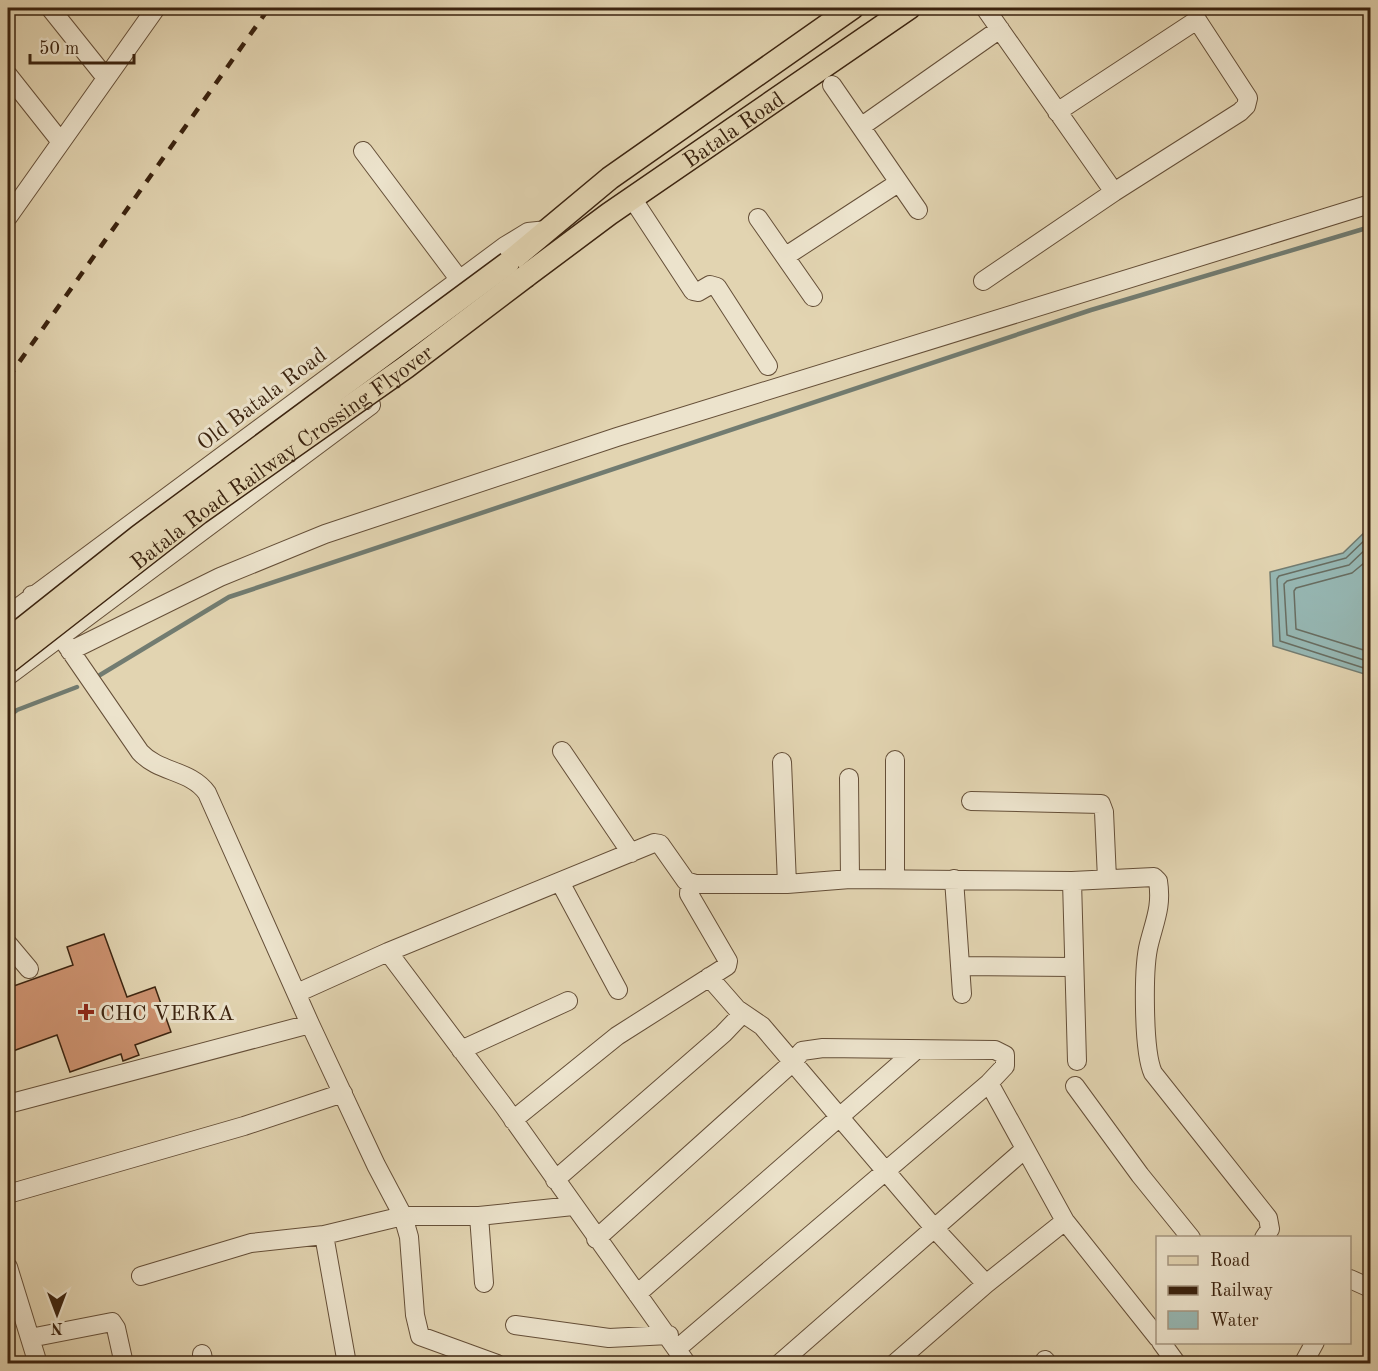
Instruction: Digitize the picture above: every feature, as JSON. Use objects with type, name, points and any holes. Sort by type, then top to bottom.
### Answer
[{"type":"main road","name":"Batala Road","points":[[547,230],[610,178],[852,8]]},
{"type":"main road","name":"Batala Road","points":[[558,252],[632,198],[909,8]]},
{"type":"main road","name":"Batala Road Railway Crossing Flyover","points":[[8,640],[139,536],[508,263],[547,230]]},
{"type":"main road","name":"Batala Road Railway Crossing Flyover","points":[[8,662],[199,513],[406,367],[558,252]]},
{"type":"street","points":[[50,8],[106,78]]},
{"type":"street","points":[[985,8],[1114,192]]},
{"type":"street","points":[[11,203],[61,142],[150,10]]},
{"type":"street","points":[[983,281],[1246,106],[1248,98],[1202,14],[1057,112]]},
{"type":"street","points":[[862,126],[1000,29]]},
{"type":"street","points":[[8,75],[61,142]]},
{"type":"street","points":[[832,85],[918,210]]},
{"type":"street","points":[[363,151],[459,279]]},
{"type":"street","points":[[786,256],[898,183]]},
{"type":"street","points":[[632,198],[693,291],[698,292],[710,285],[717,287],[768,366]]},
{"type":"street","points":[[8,676],[65,643],[334,531],[650,427],[1371,204]]},
{"type":"street","points":[[758,218],[813,297]]},
{"type":"street","name":"Old Batala Road","points":[[8,615],[459,279],[528,232],[547,230]]},
{"type":"street","points":[[65,643],[558,261],[558,252]]},
{"type":"street","points":[[32,596],[147,760],[193,779],[207,794],[310,1024],[403,1216],[409,1237],[415,1315],[420,1336],[498,1364]]},
{"type":"street","points":[[562,751],[631,853]]},
{"type":"street","points":[[894,760],[895,879]]},
{"type":"street","points":[[782,762],[787,884]]},
{"type":"street","points":[[849,778],[850,879]]},
{"type":"street","points":[[971,801],[1101,804],[1104,812],[1107,879]]},
{"type":"street","points":[[297,993],[388,952],[651,843],[660,844],[682,878],[690,883],[787,884],[850,879],[1072,880],[1154,877],[1158,880],[1159,916],[1148,948],[1145,1042],[1149,1064],[1268,1218],[1270,1228],[1265,1236]]},
{"type":"street","points":[[954,879],[962,994]]},
{"type":"street","points":[[1072,880],[1077,1061]]},
{"type":"street","points":[[560,882],[618,990]]},
{"type":"street","points":[[513,1120],[617,1036],[727,966],[728,961],[689,894],[690,883]]},
{"type":"street","points":[[8,944],[29,969]]},
{"type":"street","points":[[388,952],[513,1120],[596,1239],[678,1349]]},
{"type":"street","points":[[960,966],[1074,966]]},
{"type":"street","points":[[709,977],[742,1013],[762,1026],[935,1229],[986,1284]]},
{"type":"street","points":[[461,1050],[568,1001]]},
{"type":"street","points":[[555,1180],[714,1042],[742,1013]]},
{"type":"street","points":[[8,1104],[310,1024]]},
{"type":"street","points":[[515,1325],[678,1349],[989,1083],[1005,1066],[1006,1059],[1001,1051],[808,1049],[802,1051],[793,1062],[596,1239]]},
{"type":"street","points":[[638,1294],[916,1050]]},
{"type":"street","points":[[989,1083],[1065,1221],[1156,1335]]},
{"type":"street","points":[[1076,1086],[1140,1175],[1189,1236]]},
{"type":"street","points":[[8,1194],[244,1126],[343,1093]]},
{"type":"street","points":[[779,1364],[1025,1149]]},
{"type":"street","points":[[141,1276],[251,1243],[324,1235],[403,1216],[479,1216],[573,1206]]},
{"type":"street","points":[[479,1216],[484,1283]]},
{"type":"street","points":[[894,1364],[986,1284],[1065,1221]]},
{"type":"street","points":[[324,1235],[347,1364]]},
{"type":"street","points":[[8,1267],[12,1299],[30,1338],[38,1364]]},
{"type":"street","points":[[1351,1279],[1371,1288]]},
{"type":"street","points":[[30,1338],[112,1322],[116,1328],[124,1364]]},
{"type":"street","points":[[1162,1344],[1177,1364]]},
{"type":"street","points":[[1303,1364],[1313,1344]]},
{"type":"water","points":[[1370,527],[1370,679],[1368,675],[1273,646],[1270,572],[1343,553]]},
{"type":"building","name":"CHC VERKA","points":[[104,934],[127,997],[155,987],[171,1032],[135,1045],[139,1055],[123,1061],[121,1054],[70,1072],[57,1035],[13,1051],[8,1035],[8,988],[73,965],[67,947]]},
{"type":"waterway","points":[[100,675],[229,597],[1091,310],[1370,227]]},
{"type":"waterway","points":[[8,717],[17,710],[77,687]]},
{"type":"railway","points":[[8,378],[269,8]]},
{"type":"place","name":"CHC VERKA","points":[[86,1012]]}]
